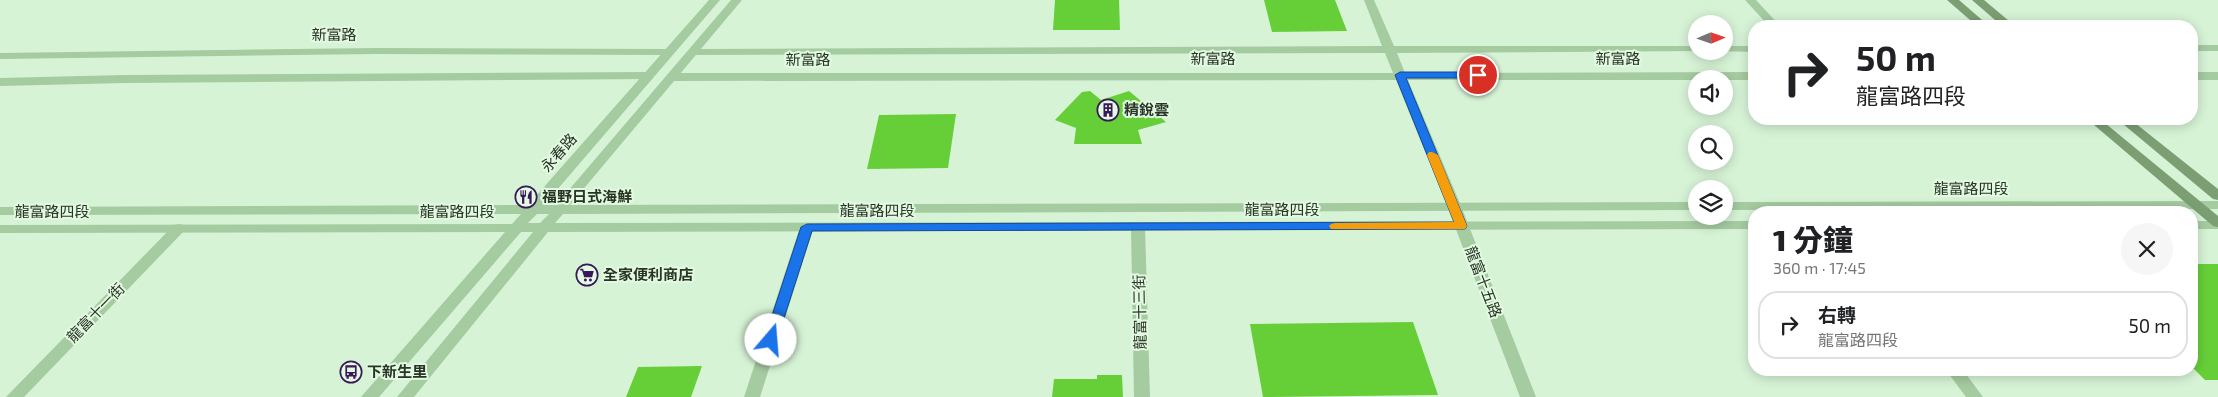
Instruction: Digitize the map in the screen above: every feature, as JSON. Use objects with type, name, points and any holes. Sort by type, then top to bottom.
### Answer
[{"type":"main road","points":[[1952,0],[1976,20]]},
{"type":"main road","points":[[1977,0],[2002,20]]},
{"type":"main road","points":[[2100,125],[2195,205]]},
{"type":"main road","points":[[2130,125],[2218,196]]},
{"type":"main road","points":[[2198,207],[2218,224]]},
{"type":"street","name":"永春路","points":[[369,397],[668,52],[716,0]]},
{"type":"street","points":[[405,397],[559,210],[737,0]]},
{"type":"street","name":"龍富十五路","points":[[1369,0],[1454,206],[1528,397]]},
{"type":"street","points":[[1750,0],[1769,20]]},
{"type":"street","points":[[2198,48],[2218,48]]},
{"type":"street","points":[[1733,49],[1748,49]]},
{"type":"street","name":"新富路","points":[[694,52],[1688,50]]},
{"type":"street","name":"新富路","points":[[0,56],[376,51],[668,52]]},
{"type":"street","points":[[0,82],[134,79],[648,76]]},
{"type":"street","name":"新富路","points":[[672,77],[1748,76]]},
{"type":"street","points":[[2198,76],[2218,76]]},
{"type":"street","name":"龍富路四段","points":[[1733,206],[2218,205]]},
{"type":"street","name":"龍富路四段","points":[[0,211],[1688,206]]},
{"type":"street","points":[[2198,225],[2218,224]]},
{"type":"street","name":"龍富路四段","points":[[0,229],[1748,225]]},
{"type":"street","points":[[752,397],[807,227]]},
{"type":"street","name":"龍富十三街","points":[[1138,227],[1142,397]]},
{"type":"street","name":"龍富十一街","points":[[14,397],[179,228]]},
{"type":"street","points":[[1959,376],[1975,397]]},
{"type":"building","points":[[1055,0],[1119,0],[1120,30],[1053,30]]},
{"type":"building","points":[[1264,0],[1335,0],[1347,31],[1272,32]]},
{"type":"building","name":"精銳雲","points":[[1090,91],[1101,100],[1129,91],[1166,122],[1138,130],[1142,144],[1074,144],[1076,128],[1055,120],[1082,92]]},
{"type":"building","points":[[956,114],[948,168],[867,169],[879,115]]},
{"type":"building","points":[[2198,264],[2218,264],[2218,380],[2205,380],[2198,373]]},
{"type":"building","points":[[1413,322],[1438,395],[1263,397],[1250,324]]},
{"type":"building","points":[[702,366],[691,397],[626,397],[638,367]]},
{"type":"building","points":[[1097,375],[1122,375],[1123,397],[1052,397],[1054,379],[1097,379]]},
{"type":"slow traffic","points":[[1335,226],[1461,226],[1432,155]]},
{"type":"place","name":"精銳雲","points":[[1108,110]]},
{"type":"place","name":"福野日式海鮮","points":[[526,197]]},
{"type":"place","name":"全家便利商店","points":[[587,275]]},
{"type":"place","name":"下新生里","points":[[351,372]]},
{"type":"route","points":[[771,340],[807,227],[1461,226],[1400,75],[1478,75]]}]
